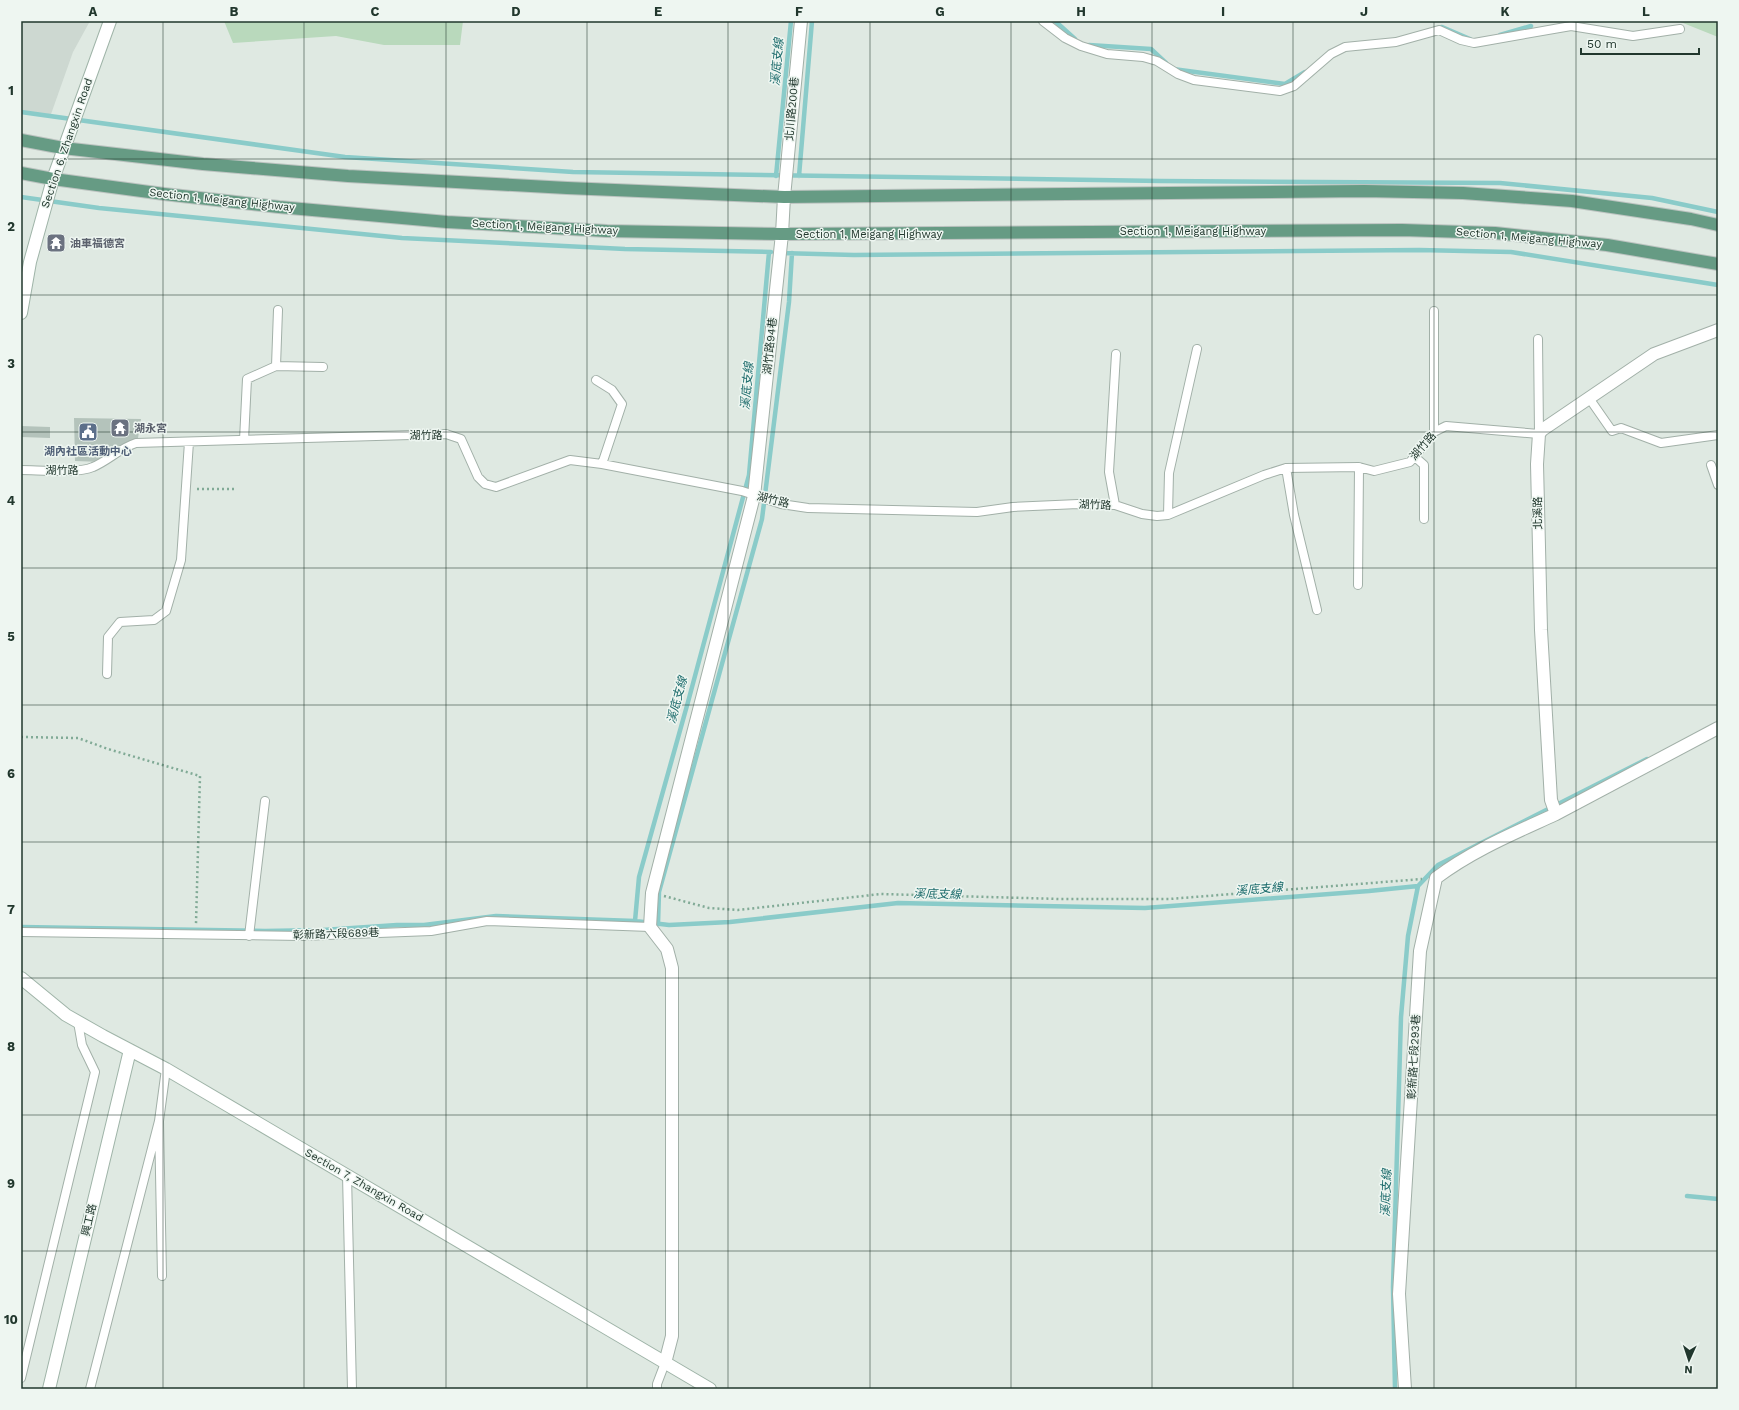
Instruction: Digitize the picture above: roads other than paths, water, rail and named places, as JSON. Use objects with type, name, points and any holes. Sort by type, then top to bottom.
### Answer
[{"type":"main road","points":[[21,140],[63,148],[203,164],[348,176],[567,188],[784,197],[1364,191],[1463,193],[1572,202],[1691,219],[1718,225]]},
{"type":"main road","name":"Section 1, Meigang Highway","points":[[21,173],[53,179],[263,205],[447,222],[607,231],[782,234],[1402,230],[1495,233],[1607,245],[1718,264]]},
{"type":"street","name":"Section 6, Zhangxin Road","points":[[21,313],[30,262],[53,179],[110,21]]},
{"type":"street","name":"北川路200巷","points":[[784,197],[801,21]]},
{"type":"street","name":"湖竹路94巷","points":[[650,927],[652,893],[754,496],[782,234],[784,197]]},
{"type":"street","points":[[1538,434],[1654,354],[1718,330]]},
{"type":"street","name":"北溪路","points":[[1538,434],[1537,464],[1540,630],[1551,800],[1556,814]]},
{"type":"street","points":[[1556,814],[1718,728]]},
{"type":"street","name":"彰新路七段293巷","points":[[1405,1389],[1399,1294],[1420,951],[1436,878],[1453,865],[1499,840],[1556,814]]},
{"type":"street","points":[[650,927],[667,949],[672,968],[672,1336],[665,1363]]},
{"type":"street","name":"Section 7, Zhangxin Road","points":[[21,978],[66,1015],[166,1069],[710,1389]]},
{"type":"street","name":"興工路","points":[[49,1389],[130,1050]]},
{"type":"lane","points":[[1043,21],[1065,38],[1081,46],[1107,54],[1143,57],[1157,61],[1178,74],[1194,80],[1280,91],[1294,86],[1331,54],[1346,47],[1396,42],[1439,30],[1461,40],[1474,43],[1571,26],[1633,36],[1680,29]]},
{"type":"lane","points":[[276,366],[278,310]]},
{"type":"lane","points":[[1434,311],[1434,432]]},
{"type":"lane","points":[[1538,339],[1538,434]]},
{"type":"lane","points":[[1168,515],[1169,473],[1197,349]]},
{"type":"lane","points":[[1115,505],[1109,472],[1116,354]]},
{"type":"lane","points":[[244,440],[247,379],[276,366],[323,367]]},
{"type":"lane","points":[[596,380],[612,390],[622,404],[602,464]]},
{"type":"lane","points":[[1589,398],[1612,431],[1621,428],[1661,443],[1718,435]]},
{"type":"lane","name":"湖竹路","points":[[21,470],[81,471],[93,468],[127,446],[136,442],[189,442],[446,434],[461,439],[478,477],[485,484],[496,487],[570,460],[602,464],[742,491],[781,504],[808,508],[978,512],[1013,507],[1078,504],[1115,505],[1142,514],[1157,516],[1168,515],[1264,475],[1286,468],[1359,467],[1374,472],[1410,462],[1434,432],[1446,426],[1538,434]]},
{"type":"lane","points":[[107,674],[108,637],[120,622],[154,620],[166,611],[181,560],[189,442]]},
{"type":"lane","points":[[1415,457],[1424,465],[1424,520]]},
{"type":"lane","points":[[1712,465],[1718,485]]},
{"type":"lane","points":[[1358,586],[1359,467]]},
{"type":"lane","points":[[1286,468],[1294,515],[1317,610]]},
{"type":"lane","points":[[249,936],[265,800]]},
{"type":"lane","name":"彰新路六段689巷","points":[[21,932],[249,936],[431,931],[487,921],[650,927]]},
{"type":"lane","points":[[21,1378],[95,1072],[82,1045],[78,1022]]},
{"type":"lane","points":[[90,1389],[159,1122],[166,1069]]},
{"type":"lane","points":[[159,1122],[162,1276]]},
{"type":"lane","points":[[347,1175],[352,1389]]},
{"type":"lane","points":[[657,1389],[657,1384],[665,1363]]},
{"type":"waterway","name":"溪底支線","points":[[776,176],[791,21]]},
{"type":"waterway","points":[[799,176],[812,21]]},
{"type":"waterway","points":[[1055,21],[1075,39]]},
{"type":"waterway","points":[[1500,35],[1531,26]]},
{"type":"waterway","points":[[1438,28],[1442,27],[1470,39]]},
{"type":"waterway","points":[[1089,45],[1151,49],[1166,63]]},
{"type":"waterway","points":[[1173,69],[1285,84],[1305,72]]},
{"type":"waterway","points":[[21,112],[345,157],[573,172],[1161,181],[1500,183],[1652,198],[1718,212]]},
{"type":"waterway","points":[[21,197],[99,208],[402,238],[625,249],[771,252]]},
{"type":"waterway","points":[[780,253],[854,255],[1419,250],[1511,252],[1718,285]]},
{"type":"waterway","name":"溪底支線","points":[[769,252],[749,475],[639,877],[635,921],[669,925],[730,922],[898,903],[1145,908],[1418,886],[1408,936],[1401,1017],[1393,1287],[1395,1389]]},
{"type":"waterway","points":[[658,924],[659,892],[762,519],[789,302],[792,253]]},
{"type":"waterway","points":[[1418,886],[1438,865],[1647,759]]},
{"type":"waterway","points":[[21,927],[265,931],[424,925],[496,916],[635,921]]},
{"type":"waterway","points":[[1687,1196],[1718,1199]]},
{"type":"place","name":"油車福德宮","points":[[56,243]]},
{"type":"place","name":"湖永宮","points":[[120,428]]},
{"type":"place","name":"湖內社區活動中心","points":[[88,432]]}]
